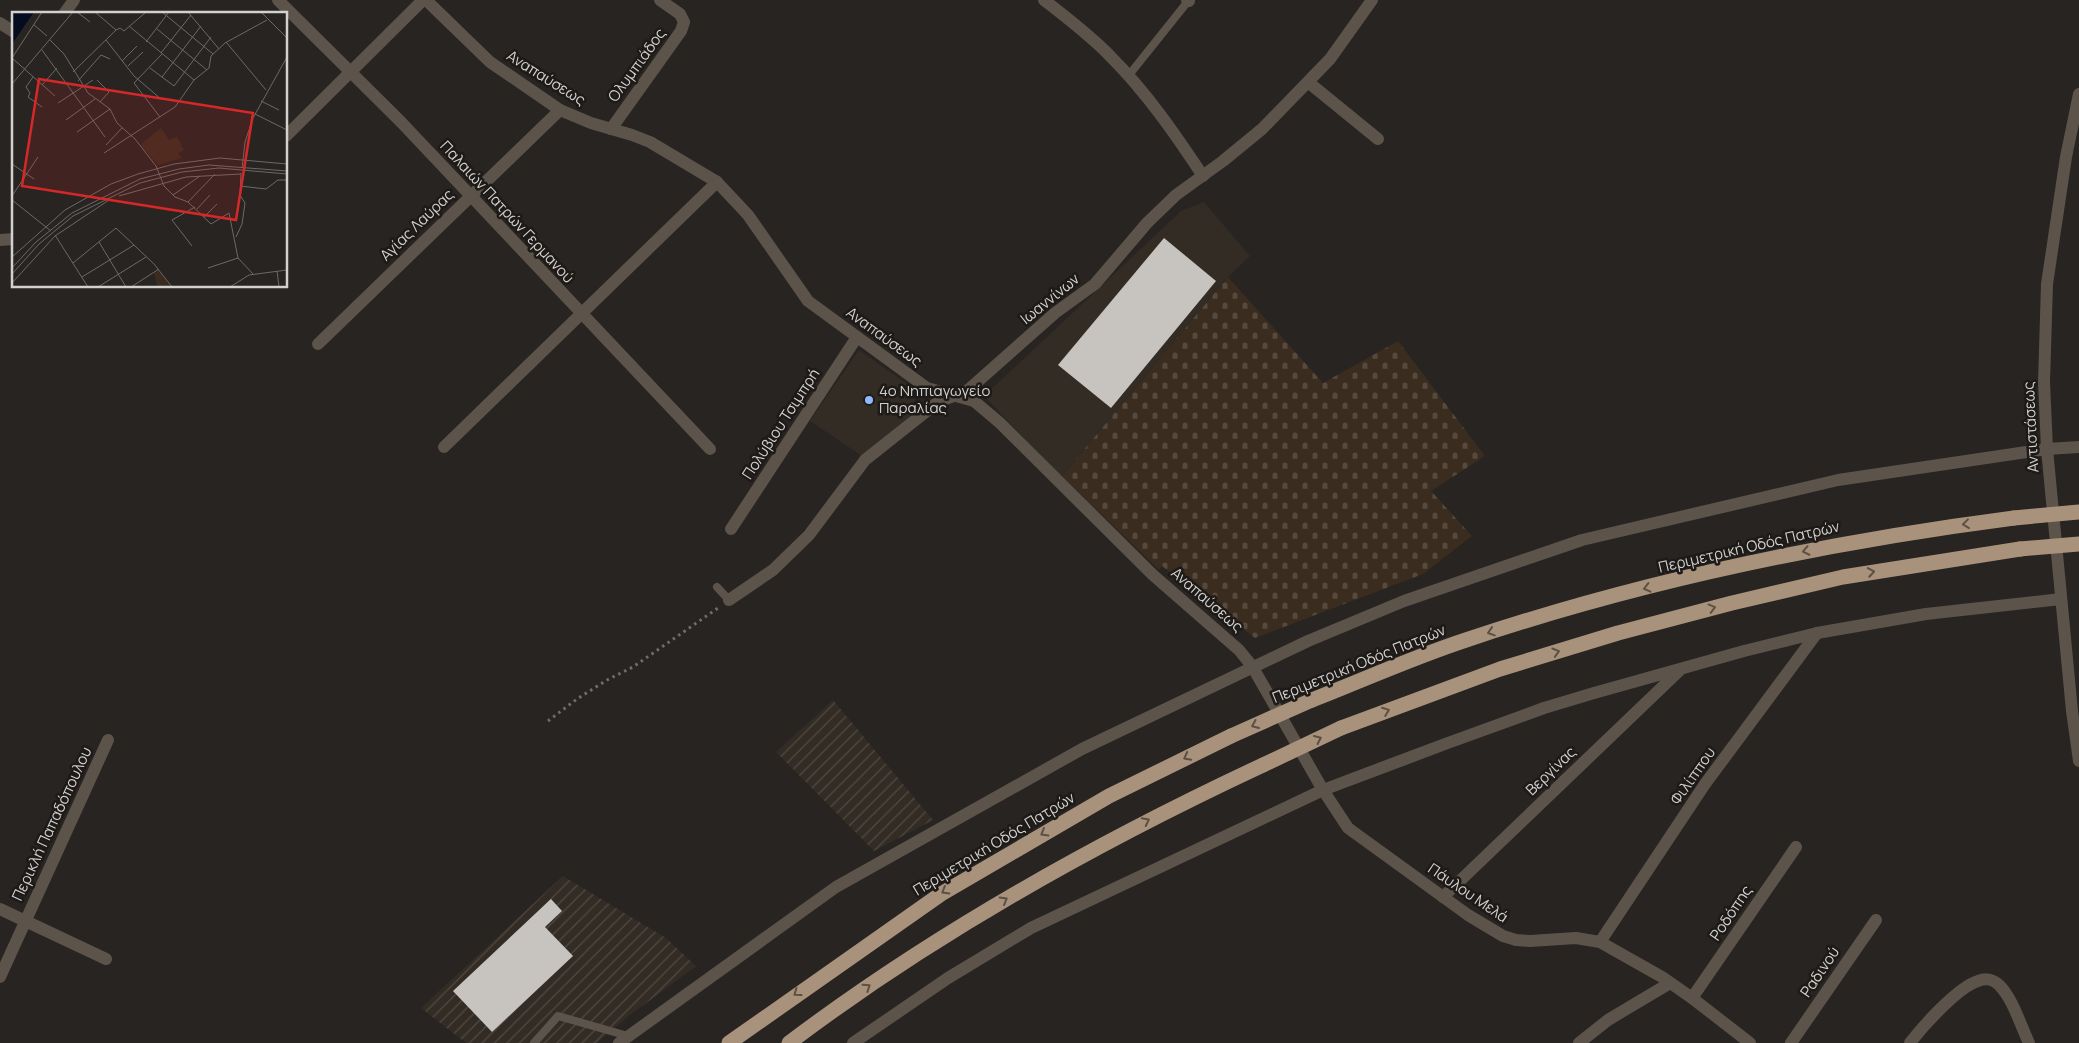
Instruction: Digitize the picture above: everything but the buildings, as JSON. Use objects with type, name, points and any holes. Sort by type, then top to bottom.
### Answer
[{"type":"highway","name":"Περιμετρική Οδός Πατρών","points":[[728,1043],[941,894],[1109,796],[1231,736],[1312,700],[1465,640],[1547,614],[1646,588],[1840,544],[2014,518],[2079,512]]},
{"type":"highway","points":[[789,1043],[827,1014],[962,924],[1114,838],[1340,728],[1500,669],[1618,633],[1732,603],[1843,577],[2020,549],[2079,544]]},
{"type":"street","points":[[65,12],[74,0]]},
{"type":"street","name":"Παλαιών Πατρών Γερμανού","points":[[278,0],[351,71],[471,195],[710,449]]},
{"type":"street","points":[[288,134],[425,0]]},
{"type":"street","name":"Αναπαύσεως","points":[[425,0],[490,62],[560,110],[591,123],[650,142],[717,182],[748,215],[808,301],[927,388],[974,401],[1000,423],[1153,575],[1239,650],[1252,666],[1323,790]]},
{"type":"street","name":"Ολυμπιάδος","points":[[611,129],[681,31],[684,22],[680,14],[660,0]]},
{"type":"street","points":[[1044,0],[1100,46],[1129,75],[1164,118],[1203,176]]},
{"type":"street","name":"Ιωαννίνων","points":[[729,600],[773,570],[808,535],[865,460],[938,402],[967,391],[1055,313],[1095,284],[1160,210],[1248,141],[1308,82],[1330,59],[1372,0]]},
{"type":"street","points":[[0,23],[12,31]]},
{"type":"street","points":[[1308,82],[1378,139]]},
{"type":"street","name":"Αντιστάσεως","points":[[2079,94],[2066,157],[2046,284],[2044,382],[2047,449],[2062,599],[2076,711],[2079,760]]},
{"type":"street","name":"Αγίας Λαύρας","points":[[318,344],[560,110]]},
{"type":"street","points":[[444,447],[717,182]]},
{"type":"street","name":"Πολύβιου Τσιμπρή","points":[[731,529],[858,337]]},
{"type":"street","points":[[624,1040],[836,887],[1082,749],[1252,666],[1404,601],[1582,540],[1838,480],[2047,449],[2079,447]]},
{"type":"street","points":[[853,1043],[948,978],[1031,928],[1323,790],[1544,708],[1682,668],[1817,633],[1926,614],[2062,599]]},
{"type":"street","name":"Φιλίππου","points":[[1600,942],[1706,784],[1817,633]]},
{"type":"street","name":"Βεργίνας","points":[[1443,897],[1682,668]]},
{"type":"street","name":"Περικλή Παπαδόπουλου","points":[[0,977],[108,740]]},
{"type":"street","name":"Πάυλου Μελά","points":[[1323,790],[1348,828],[1468,915],[1503,936],[1516,940],[1530,941],[1576,938],[1600,942],[1670,983],[1750,1043]]},
{"type":"street","name":"Ροδόπης","points":[[1692,998],[1796,847]]},
{"type":"street","points":[[0,908],[106,959]]},
{"type":"street","name":"Ραδινού","points":[[1791,1043],[1876,920]]},
{"type":"street","points":[[1910,1043],[1960,992],[1978,980],[1986,979],[1994,981],[2007,995],[2029,1043]]},
{"type":"street","points":[[1579,1043],[1608,1020],[1670,983]]},
{"type":"lane","points":[[1129,75],[1188,0]]},
{"type":"lane","points":[[717,586],[729,600]]},
{"type":"lane","points":[[534,1043],[558,1016],[624,1040]]},
{"type":"path","points":[[548,721],[577,699],[607,680],[633,667],[729,600]]},
{"type":"shaded area","points":[[1204,202],[1250,256],[1228,277],[1061,477],[984,396],[1181,211]]},
{"type":"shaded area","name":"4o Νηπιαγωγείο Παραλίας","points":[[859,350],[914,389],[915,412],[862,456],[810,421]]},
{"type":"shaded area","points":[[833,700],[933,820],[874,851],[776,752]]},
{"type":"shaded area","points":[[563,876],[666,938],[696,966],[630,1015],[597,1043],[466,1043],[421,1008]]},
{"type":"green space","points":[[1228,277],[1323,383],[1398,341],[1485,456],[1431,491],[1472,536],[1423,574],[1255,638],[1162,566],[1159,570],[1062,476]]},
{"type":"place","name":"4o Νηπιαγωγείο Παραλίας","points":[[869,400]]}]
